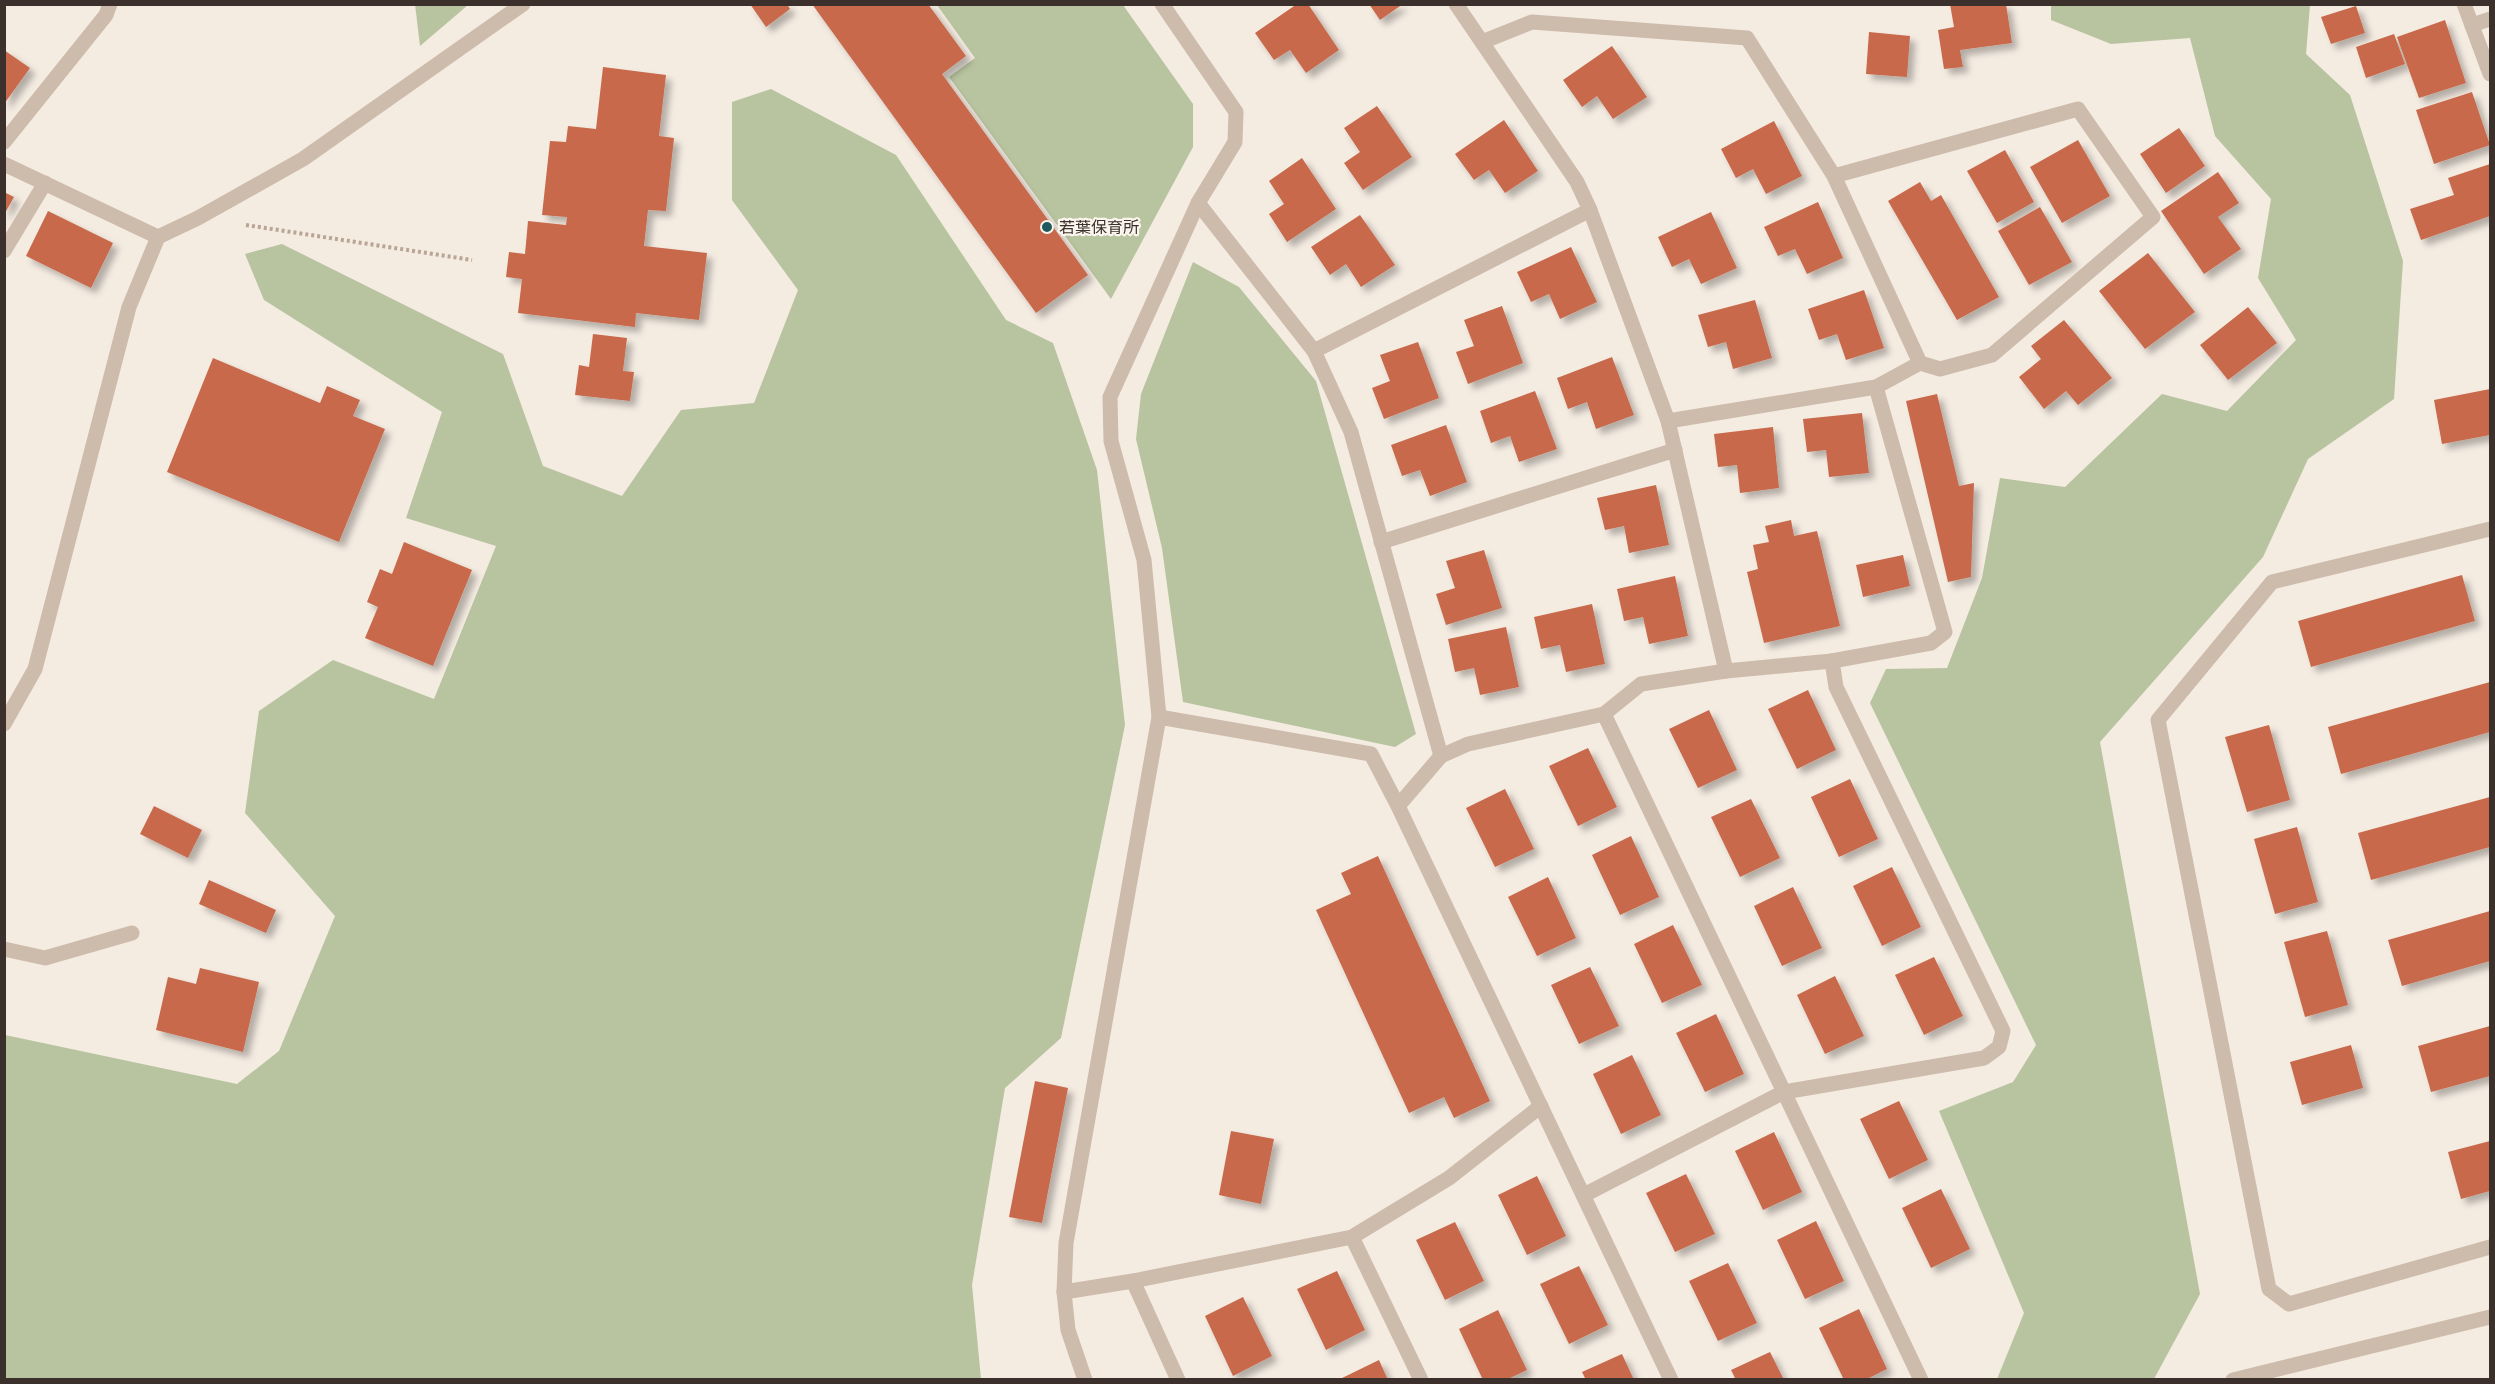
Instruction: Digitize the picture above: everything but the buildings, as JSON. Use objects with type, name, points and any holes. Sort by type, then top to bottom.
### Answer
[{"type":"street","points":[[4,142],[106,15],[110,4]]},
{"type":"street","points":[[4,724],[35,669],[129,307],[158,237],[198,218],[303,159],[522,4]]},
{"type":"street","points":[[1085,1380],[1068,1330],[1064,1292],[1066,1243],[1159,717],[1144,560],[1111,441],[1110,397],[1198,203],[1235,142],[1236,112],[1162,4]]},
{"type":"street","points":[[1456,4],[1577,182],[1590,210],[1668,421],[1726,671]]},
{"type":"street","points":[[2464,4],[2490,74]]},
{"type":"street","points":[[2472,25],[2490,19]]},
{"type":"street","points":[[1482,42],[1532,21],[1747,38],[1834,176],[1920,363]]},
{"type":"street","points":[[1668,421],[1876,387],[1920,363],[1940,369],[1992,354],[2153,217],[2078,109],[1834,176]]},
{"type":"street","points":[[4,164],[158,237]]},
{"type":"street","points":[[4,251],[45,183]]},
{"type":"street","points":[[1198,203],[1314,351],[1351,432],[1441,756]]},
{"type":"street","points":[[1314,351],[1590,210]]},
{"type":"street","points":[[1398,806],[1441,756],[1468,744],[1604,714],[1641,684],[1726,671],[1832,661],[1931,643],[1945,632],[1876,387]]},
{"type":"street","points":[[1381,542],[1675,450]]},
{"type":"street","points":[[2490,529],[2272,582],[2158,720],[2268,1289],[2289,1304],[2490,1247]]},
{"type":"street","points":[[1584,1195],[1784,1092],[1984,1058],[1999,1047],[2003,1030],[1836,687],[1832,661]]},
{"type":"street","points":[[1604,714],[1921,1380]]},
{"type":"street","points":[[1159,717],[1371,754],[1398,806],[1671,1380]]},
{"type":"street","points":[[4,949],[45,958],[132,933]]},
{"type":"street","points":[[1064,1292],[1133,1281],[1352,1237],[1449,1178],[1541,1106]]},
{"type":"street","points":[[1352,1237],[1421,1380]]},
{"type":"street","points":[[1133,1281],[1178,1380]]},
{"type":"street","points":[[2233,1380],[2490,1317]]},
{"type":"path","points":[[198,218],[472,260]]},
{"type":"green space","points":[[415,4],[468,4],[468,5],[420,46]]},
{"type":"green space","points":[[937,5],[1123,5],[1193,104],[1193,147],[1111,299],[949,77],[975,58]]},
{"type":"green space","points":[[2051,5],[2310,5],[2306,54],[2350,95],[2403,261],[2394,399],[2308,459],[2263,557],[2100,742],[2200,1294],[2154,1379],[1997,1379],[2024,1313],[1939,1111],[2013,1082],[2036,1045],[1870,703],[1886,669],[1947,668],[1982,578],[2000,478],[2065,487],[2162,394],[2227,411],[2296,340],[2258,278],[2271,199],[2215,136],[2190,38],[2111,44],[2051,20]]},
{"type":"green space","points":[[771,89],[896,155],[1006,320],[1053,343],[1097,470],[1125,725],[1061,1038],[1005,1088],[972,1285],[981,1379],[5,1379],[5,1035],[237,1084],[279,1051],[335,916],[245,813],[259,711],[333,660],[434,699],[496,546],[406,518],[442,412],[264,300],[245,254],[282,244],[503,354],[543,466],[622,496],[681,410],[754,403],[798,290],[732,200],[732,102]]},
{"type":"green space","points":[[1193,262],[1239,287],[1316,381],[1416,734],[1395,747],[1183,702],[1162,548],[1136,439],[1141,394]]},
{"type":"place","name":"若葉保育所","points":[[1047,227]]}]
